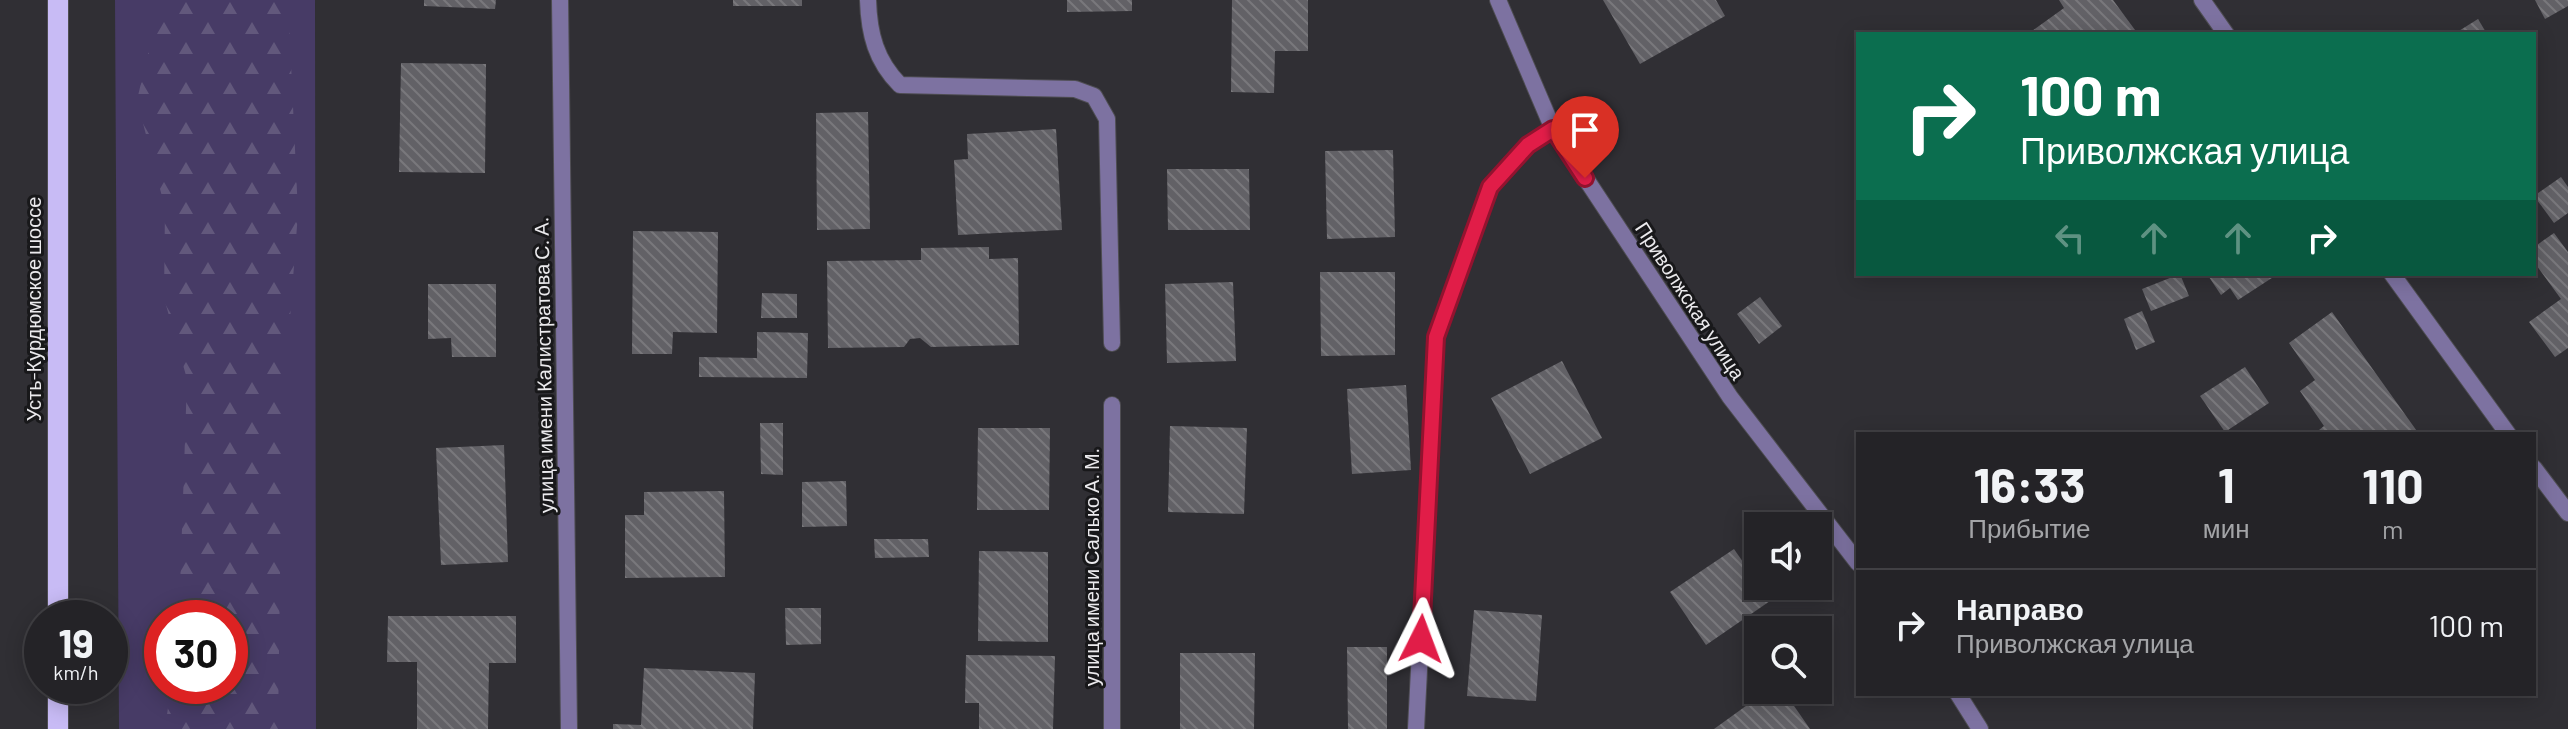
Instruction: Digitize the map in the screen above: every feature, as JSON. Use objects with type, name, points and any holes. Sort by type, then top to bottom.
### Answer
[{"type":"main road","name":"Усть-Курдюмское шоссе","points":[[58,0],[58,600]]},
{"type":"main road","points":[[58,704],[58,729]]},
{"type":"street","name":"улица имени Калистратова С. А.","points":[[560,0],[569,729]]},
{"type":"street","points":[[868,0],[869,28],[886,71],[900,85],[1075,89],[1094,96],[1107,119],[1112,343]]},
{"type":"street","name":"Приволжская улица","points":[[1498,0],[1553,129],[1730,397],[1856,560]]},
{"type":"street","points":[[2202,0],[2225,32]]},
{"type":"street","points":[[1416,729],[1436,337],[1490,187],[1528,145],[1553,129]]},
{"type":"street","points":[[2393,276],[2506,432]]},
{"type":"street","name":"улица имени Салько А. М.","points":[[1112,405],[1112,729]]},
{"type":"street","points":[[2536,471],[2568,513]]},
{"type":"street","points":[[1959,696],[1980,729]]},
{"type":"green space","points":[[115,0],[315,0],[316,729],[119,729],[119,704],[128,704],[128,600],[118,600]]},
{"type":"green space","points":[[164,0],[288,0],[298,213],[282,424],[278,729],[165,729],[168,704],[248,704],[248,600],[180,600],[187,379],[164,298],[165,208],[137,100]]},
{"type":"building","points":[[424,0],[496,0],[495,9],[424,6]]},
{"type":"building","points":[[733,0],[802,0],[802,6],[733,6]]},
{"type":"building","points":[[1067,0],[1132,0],[1132,11],[1067,12]]},
{"type":"building","points":[[1232,0],[1308,0],[1308,51],[1275,51],[1274,93],[1231,92]]},
{"type":"building","points":[[1603,0],[1716,0],[1725,16],[1640,64]]},
{"type":"building","points":[[2059,0],[2113,0],[2137,32],[2031,32],[2064,8]]},
{"type":"building","points":[[2535,0],[2568,0],[2568,6],[2545,19]]},
{"type":"building","points":[[2478,19],[2486,32],[2457,32]]},
{"type":"building","points":[[401,63],[486,64],[485,173],[399,172]]},
{"type":"building","points":[[868,112],[870,229],[817,230],[816,113]]},
{"type":"building","points":[[1056,129],[1062,230],[958,235],[954,160],[968,159],[967,134]]},
{"type":"building","points":[[1393,150],[1395,237],[1327,239],[1325,151]]},
{"type":"building","points":[[1167,169],[1249,169],[1250,230],[1168,230]]},
{"type":"building","points":[[2561,177],[2568,187],[2568,213],[2554,223],[2536,195]]},
{"type":"building","points":[[633,231],[718,232],[717,333],[673,332],[672,354],[632,354]]},
{"type":"building","points":[[2554,233],[2568,252],[2568,348],[2555,357],[2529,322],[2561,299],[2536,265],[2536,246]]},
{"type":"building","points":[[989,247],[989,259],[1018,258],[1019,345],[931,347],[920,338],[910,339],[904,347],[828,348],[827,261],[921,260],[921,248]]},
{"type":"building","points":[[1320,272],[1395,272],[1395,355],[1321,356]]},
{"type":"building","points":[[2181,276],[2189,296],[2151,311],[2142,289]]},
{"type":"building","points":[[2208,276],[2275,276],[2238,300],[2230,288],[2221,295]]},
{"type":"building","points":[[1233,282],[1236,361],[1167,363],[1165,284]]},
{"type":"building","points":[[428,284],[496,284],[496,357],[452,357],[451,338],[428,339]]},
{"type":"building","points":[[762,293],[797,294],[797,318],[761,318]]},
{"type":"building","points":[[1760,297],[1782,326],[1759,344],[1737,314]]},
{"type":"building","points":[[2142,311],[2155,342],[2136,350],[2124,319]]},
{"type":"building","points":[[2332,312],[2418,432],[2316,432],[2324,426],[2300,391],[2315,380],[2289,343]]},
{"type":"building","points":[[757,332],[808,333],[807,378],[699,377],[699,357],[757,358]]},
{"type":"building","points":[[1562,361],[1602,438],[1530,474],[1491,398]]},
{"type":"building","points":[[2245,367],[2269,403],[2225,432],[2200,396]]},
{"type":"building","points":[[1406,385],[1411,470],[1352,474],[1347,389]]},
{"type":"building","points":[[760,423],[783,423],[783,475],[761,474]]},
{"type":"building","points":[[1170,426],[1247,428],[1244,514],[1168,512]]},
{"type":"building","points":[[978,428],[1050,428],[1049,510],[977,510]]},
{"type":"building","points":[[504,445],[508,562],[441,565],[436,448]]},
{"type":"building","points":[[846,481],[847,526],[802,527],[802,482]]},
{"type":"building","points":[[724,491],[725,577],[625,578],[625,515],[644,515],[644,492]]},
{"type":"building","points":[[874,539],[928,539],[929,557],[875,558]]},
{"type":"building","points":[[1734,549],[1744,563],[1744,600],[1770,601],[1706,645],[1670,592]]},
{"type":"building","points":[[979,551],[1048,552],[1048,642],[978,641]]},
{"type":"building","points":[[785,608],[821,608],[821,644],[786,645]]},
{"type":"building","points":[[1474,610],[1542,615],[1536,701],[1467,696]]},
{"type":"building","points":[[388,616],[516,616],[516,663],[489,663],[488,729],[417,729],[417,662],[387,662]]},
{"type":"building","points":[[1347,647],[1387,647],[1387,729],[1348,729]]},
{"type":"building","points":[[1180,653],[1255,653],[1254,729],[1180,729]]},
{"type":"building","points":[[966,655],[1055,656],[1053,729],[979,729],[979,703],[965,703]]},
{"type":"building","points":[[644,668],[755,673],[753,729],[613,729],[613,724],[641,725]]},
{"type":"building","points":[[1749,704],[1793,704],[1810,729],[1714,729]]},
{"type":"route","points":[[1421,639],[1436,337],[1490,187],[1528,145],[1553,129],[1585,178]]}]
